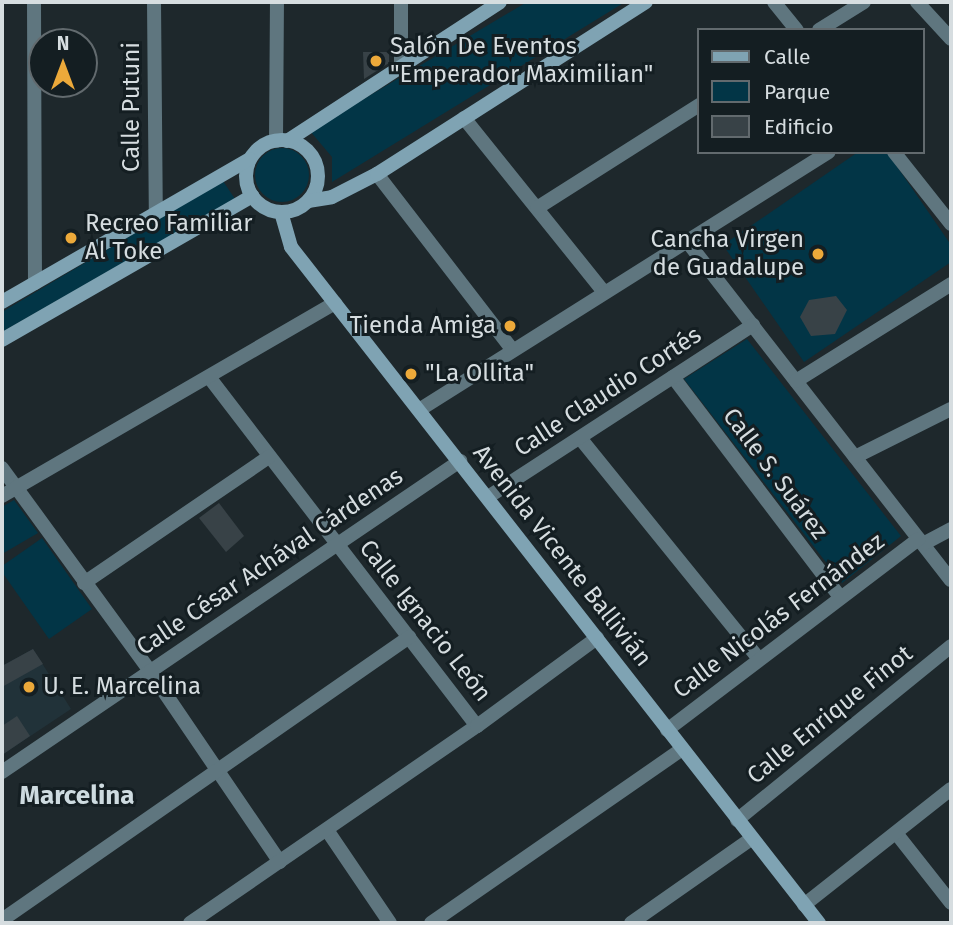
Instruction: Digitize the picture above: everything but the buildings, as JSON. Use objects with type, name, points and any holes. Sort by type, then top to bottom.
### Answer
[{"type":"main road","points":[[2,302],[156,211],[282,141],[500,2]]},
{"type":"main road","points":[[250,159],[247,184],[252,196],[264,207],[281,212],[308,201],[332,197],[377,174],[646,2]]},
{"type":"main road","points":[[282,141],[307,150],[317,170],[318,181],[308,201]]},
{"type":"main road","points":[[2,340],[252,196]]},
{"type":"main road","name":"Avenida Vicente Ballivián","points":[[281,212],[291,247],[818,923]]},
{"type":"street","points":[[34,2],[35,283]]},
{"type":"street","name":"Calle Putuni","points":[[154,2],[156,211]]},
{"type":"street","points":[[277,2],[282,141]]},
{"type":"street","points":[[401,2],[401,65]]},
{"type":"street","points":[[774,2],[795,28]]},
{"type":"street","points":[[821,28],[864,2]]},
{"type":"street","points":[[917,2],[951,39]]},
{"type":"street","points":[[537,208],[698,106]]},
{"type":"street","points":[[464,118],[604,292]]},
{"type":"street","points":[[419,410],[512,349],[827,154]]},
{"type":"street","points":[[896,154],[951,224]]},
{"type":"street","points":[[377,174],[512,349]]},
{"type":"street","points":[[686,240],[951,580]]},
{"type":"street","points":[[796,381],[951,284]]},
{"type":"street","points":[[8,492],[335,303]]},
{"type":"street","name":"Calle Claudio Cortés","points":[[488,497],[753,325]]},
{"type":"street","name":"Calle Ignacio León","points":[[209,377],[477,726]]},
{"type":"street","name":"Calle S. Suárez","points":[[673,377],[840,597]]},
{"type":"street","points":[[855,457],[951,409]]},
{"type":"street","points":[[580,438],[758,658]]},
{"type":"street","points":[[84,583],[269,457]]},
{"type":"street","name":"Calle César Achával Cárdenas","points":[[2,772],[460,461]]},
{"type":"street","points":[[2,468],[8,492],[84,583],[150,671],[280,862]]},
{"type":"street","name":"Calle Nicolás Fernández","points":[[667,730],[840,597],[921,542],[951,530]]},
{"type":"street","points":[[2,920],[409,637]]},
{"type":"street","points":[[190,923],[477,726],[597,638]]},
{"type":"street","name":"Calle Enrique Finot","points":[[737,820],[951,646]]},
{"type":"street","points":[[431,923],[682,750]]},
{"type":"street","points":[[804,905],[951,789]]},
{"type":"street","points":[[327,830],[390,923]]},
{"type":"street","points":[[895,833],[951,903]]},
{"type":"street","points":[[631,923],[751,839]]},
{"type":"shaded area","name":"U. E. Marcelina","points":[[33,649],[71,709],[2,755],[2,666]]},
{"type":"green space","points":[[527,2],[625,2],[332,182],[332,157],[310,131]]},
{"type":"green space","points":[[282,148],[301,156],[309,175],[301,194],[282,202],[263,194],[255,175],[263,156]]},
{"type":"green space","points":[[855,154],[888,154],[951,245],[951,262],[804,362],[723,245]]},
{"type":"green space","points":[[223,181],[235,199],[2,332],[2,312]]},
{"type":"green space","points":[[747,339],[901,536],[842,583],[684,379]]},
{"type":"green space","points":[[14,500],[38,533],[2,554],[2,507]]},
{"type":"green space","points":[[42,538],[92,609],[49,639],[2,572],[2,566]]},
{"type":"place","name":"Salón De Eventos \"Emperador Maximilian\"","points":[[376,61]]},
{"type":"place","name":"Recreo Familiar Al Toke","points":[[71,238]]},
{"type":"place","name":"Cancha Virgen de Guadalupe","points":[[818,254]]},
{"type":"place","name":"Tienda Amiga","points":[[510,326]]},
{"type":"place","name":"\"La Ollita\"","points":[[411,374]]},
{"type":"place","name":"U. E. Marcelina","points":[[29,687]]},
{"type":"district","name":"Marcelina","points":[[77,796]]}]
